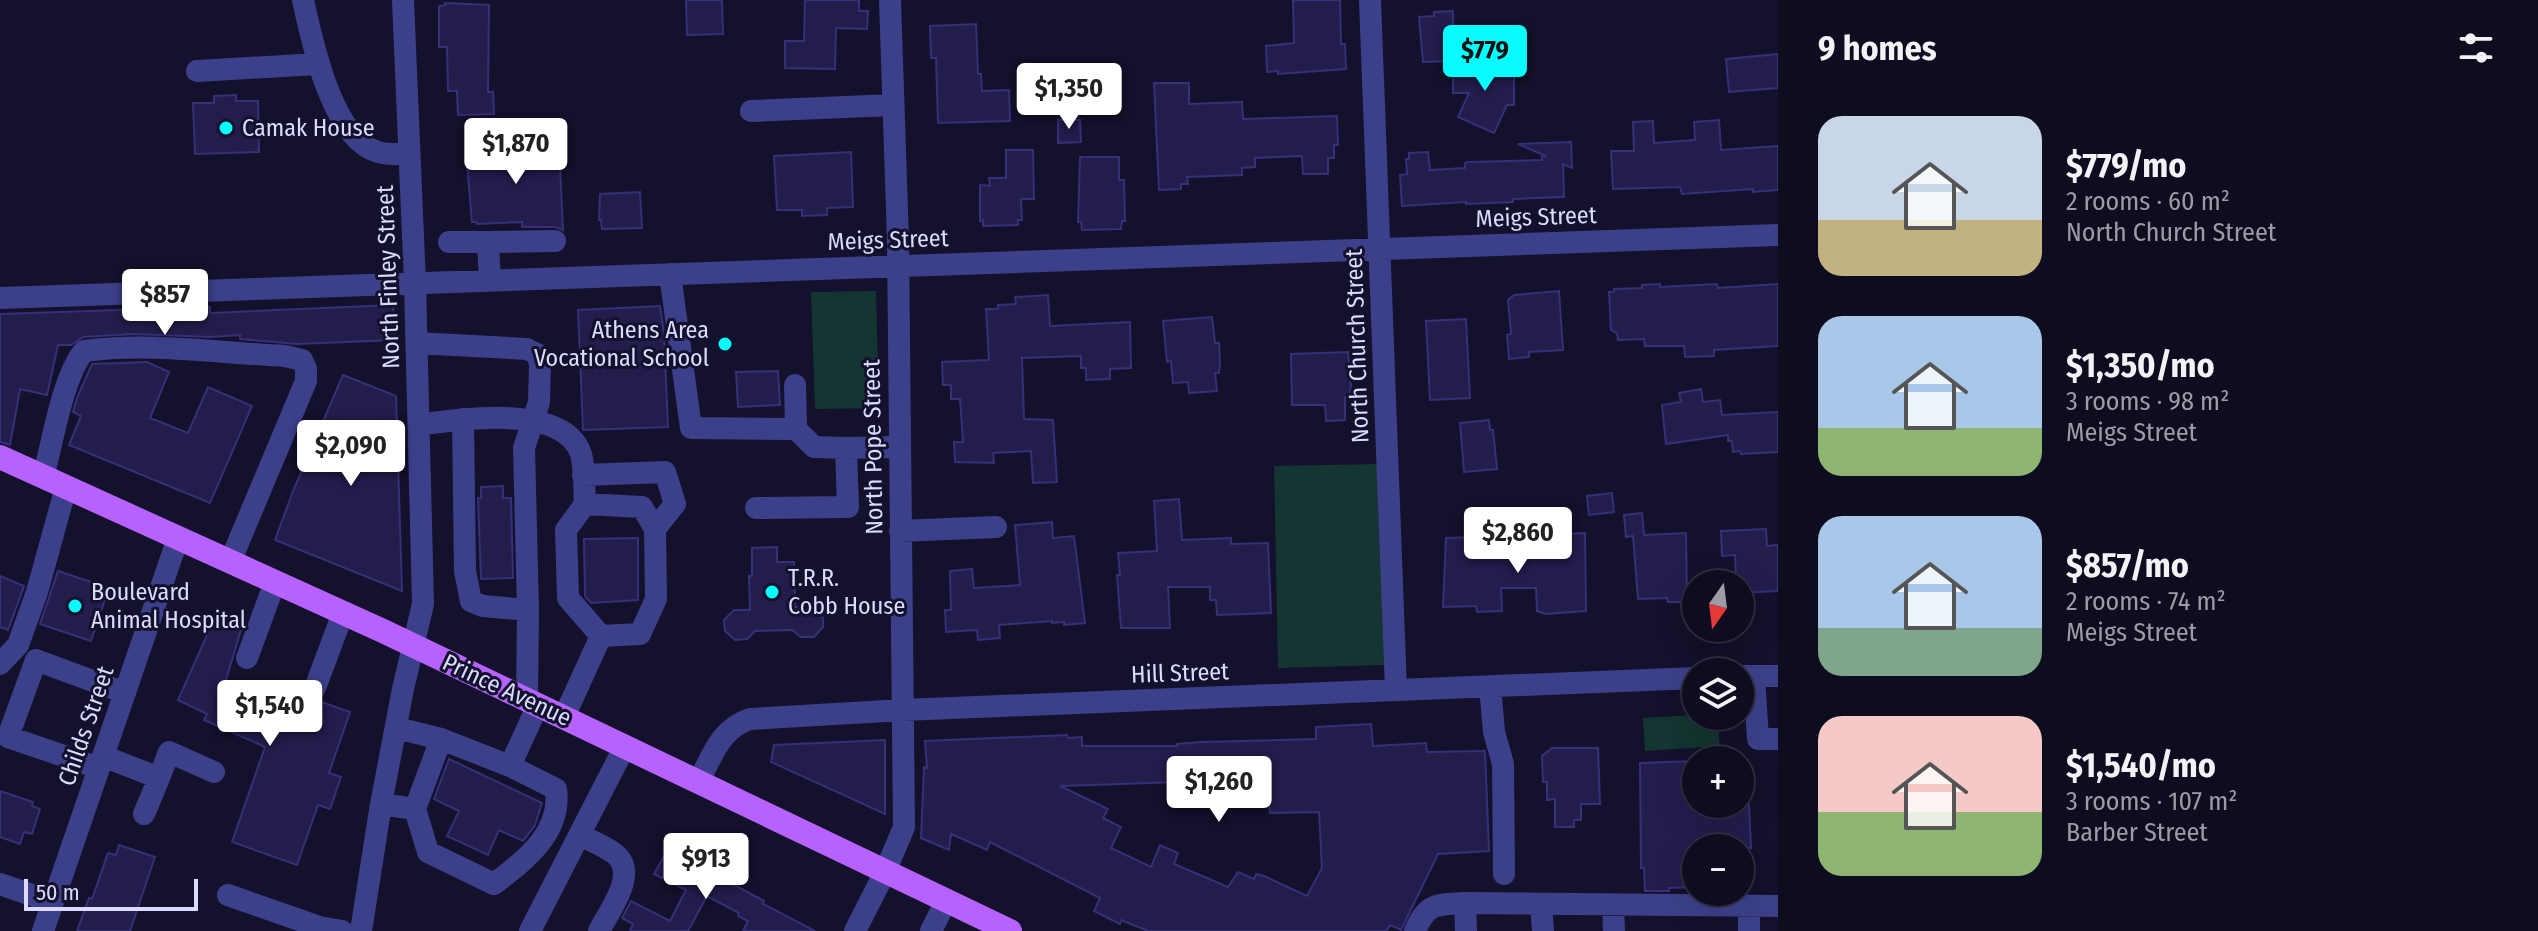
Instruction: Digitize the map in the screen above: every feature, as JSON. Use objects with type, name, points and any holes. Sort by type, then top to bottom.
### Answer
[{"type":"main road","name":"Prince Avenue","points":[[0,457],[343,613],[1010,931]]},
{"type":"street","points":[[303,0],[321,76],[349,132],[375,152],[409,154]]},
{"type":"street","name":"North Finley Street","points":[[361,931],[381,804],[423,604],[417,343],[403,0]]},
{"type":"street","name":"North Pope Street","points":[[855,931],[904,827],[897,266],[890,0]]},
{"type":"street","name":"North Church Street","points":[[1370,0],[1396,690]]},
{"type":"street","points":[[197,71],[318,64]]},
{"type":"street","points":[[751,111],[893,105]]},
{"type":"street","name":"Meigs Street","points":[[0,298],[1778,235]]},
{"type":"street","points":[[449,242],[555,241]]},
{"type":"street","points":[[488,242],[490,281]]},
{"type":"street","points":[[670,274],[691,428],[796,429]]},
{"type":"street","points":[[417,343],[527,349],[537,354],[540,364],[539,402],[524,448],[532,702],[510,766]]},
{"type":"street","points":[[43,477],[70,377],[84,351],[107,348],[170,349],[285,356],[302,360],[306,381],[230,562]]},
{"type":"street","points":[[795,385],[796,429],[814,447],[899,447]]},
{"type":"street","points":[[463,419],[465,571],[471,601],[483,606],[528,610]]},
{"type":"street","points":[[419,425],[463,419],[533,420],[556,428],[569,438],[580,453],[585,504],[566,530],[568,598],[601,636]]},
{"type":"street","points":[[756,508],[848,507],[846,448]]},
{"type":"street","points":[[583,475],[665,472],[675,504],[655,529]]},
{"type":"street","points":[[0,664],[18,645],[37,592],[66,487]]},
{"type":"street","points":[[585,504],[642,507],[655,529],[656,599],[640,634],[601,636]]},
{"type":"street","points":[[900,531],[996,527]]},
{"type":"street","name":"Childs Street","points":[[43,931],[178,538]]},
{"type":"street","points":[[247,658],[275,582]]},
{"type":"street","points":[[315,688],[343,613]]},
{"type":"street","points":[[564,717],[601,636]]},
{"type":"street","points":[[125,693],[36,660],[8,737],[159,778]]},
{"type":"street","points":[[1754,676],[1778,676]]},
{"type":"street","name":"Hill Street","points":[[699,781],[725,734],[750,719],[1682,679]]},
{"type":"street","points":[[1490,686],[1494,732],[1503,764],[1504,874]]},
{"type":"street","points":[[1754,716],[1758,739],[1778,739]]},
{"type":"street","points":[[397,728],[441,739],[510,766],[556,789],[559,807],[535,851],[494,884],[428,852],[415,809],[441,739]]},
{"type":"street","points":[[530,931],[625,746]]},
{"type":"street","points":[[144,814],[169,752],[214,772]]},
{"type":"street","points":[[381,804],[415,809]]},
{"type":"street","points":[[580,835],[612,851],[624,870],[618,894],[599,931]]},
{"type":"street","points":[[0,884],[52,902]]},
{"type":"street","points":[[228,895],[319,927],[342,931]]},
{"type":"street","points":[[931,931],[946,901]]},
{"type":"street","points":[[1465,903],[1466,931]]},
{"type":"street","points":[[1415,931],[1421,915],[1429,907],[1465,903],[1682,906]]},
{"type":"street","points":[[1541,904],[1543,931]]},
{"type":"street","points":[[1613,905],[1614,931]]},
{"type":"street","points":[[1749,906],[1749,931]]},
{"type":"street","points":[[1754,906],[1778,906]]},
{"type":"green space","points":[[876,291],[879,408],[815,409],[811,292]]},
{"type":"green space","points":[[1377,464],[1385,665],[1278,668],[1274,466]]},
{"type":"green space","points":[[1682,716],[1682,730],[1718,730],[1720,746],[1682,746],[1682,749],[1645,751],[1643,718]]},
{"type":"building","points":[[686,0],[722,0],[723,34],[687,35]]},
{"type":"building","points":[[805,0],[859,0],[859,11],[868,11],[867,29],[836,28],[835,69],[785,68],[785,41],[804,41]]},
{"type":"building","points":[[1293,0],[1340,0],[1341,44],[1345,44],[1346,69],[1278,74],[1278,71],[1267,72],[1266,46],[1294,43]]},
{"type":"building","points":[[445,3],[489,5],[488,92],[493,92],[494,114],[458,115],[457,91],[448,91],[447,47],[439,47],[439,6]]},
{"type":"building","points":[[1453,11],[1454,61],[1423,62],[1419,17]]},
{"type":"building","points":[[976,24],[978,74],[981,74],[982,91],[1009,90],[1010,121],[938,123],[936,58],[931,58],[930,26]]},
{"type":"building","points":[[1778,54],[1778,88],[1729,92],[1726,59]]},
{"type":"building","points":[[1453,65],[1514,66],[1514,105],[1507,105],[1494,133],[1458,117],[1469,93],[1453,93]]},
{"type":"building","points":[[1154,83],[1189,83],[1189,104],[1242,102],[1243,119],[1337,116],[1338,145],[1334,145],[1334,158],[1328,158],[1328,174],[1303,174],[1302,156],[1255,158],[1255,167],[1242,168],[1242,175],[1187,177],[1188,184],[1181,184],[1181,189],[1159,190]]},
{"type":"building","name":"Camak House","points":[[236,95],[236,101],[258,101],[259,152],[195,154],[193,103],[214,103],[214,96]]},
{"type":"building","points":[[1058,120],[1080,120],[1081,142],[1058,143]]},
{"type":"building","points":[[1719,120],[1721,150],[1778,146],[1778,190],[1682,194],[1680,187],[1613,189],[1611,151],[1634,151],[1633,122],[1653,121],[1654,143],[1695,140],[1694,122]]},
{"type":"building","points":[[1571,142],[1572,168],[1563,164],[1564,197],[1402,206],[1400,175],[1407,174],[1406,159],[1409,159],[1409,153],[1428,152],[1430,170],[1465,168],[1468,162],[1542,160],[1542,156],[1546,156],[1518,144]]},
{"type":"building","points":[[559,145],[563,230],[555,227],[522,227],[522,222],[472,222],[466,152]]},
{"type":"building","points":[[1006,150],[1033,150],[1034,199],[1021,199],[1022,220],[1018,220],[1018,225],[983,226],[983,220],[980,221],[980,185],[990,186],[989,178],[1006,178]]},
{"type":"building","points":[[851,152],[853,207],[827,208],[827,215],[802,216],[802,210],[777,210],[774,156]]},
{"type":"building","points":[[1080,157],[1119,157],[1119,180],[1124,180],[1125,221],[1122,221],[1121,229],[1082,230],[1081,222],[1078,222]]},
{"type":"building","points":[[640,192],[642,228],[602,229],[599,220],[600,194]]},
{"type":"building","points":[[1660,284],[1660,287],[1717,284],[1718,288],[1778,284],[1778,346],[1714,350],[1714,356],[1685,357],[1684,346],[1645,346],[1644,339],[1618,340],[1617,333],[1611,330],[1609,292]]},
{"type":"building","points":[[1559,291],[1563,350],[1529,352],[1529,357],[1509,359],[1507,335],[1511,334],[1508,300],[1514,295]]},
{"type":"building","points":[[1048,295],[1050,326],[1130,322],[1131,368],[1110,369],[1110,379],[1086,380],[1086,368],[1081,368],[1081,356],[1022,358],[1024,419],[1053,420],[1057,482],[1033,483],[1031,451],[993,453],[994,463],[955,462],[954,442],[963,442],[960,399],[951,399],[951,385],[943,385],[942,362],[989,360],[986,309],[1016,304],[1015,297]]},
{"type":"building","points":[[393,305],[395,340],[297,344],[240,339],[240,335],[134,334],[83,337],[71,345],[58,345],[47,395],[20,389],[10,445],[0,442],[0,314],[210,307],[210,313]]},
{"type":"building","points":[[660,306],[668,427],[583,430],[578,310]]},
{"type":"building","points":[[1212,317],[1215,343],[1219,343],[1219,373],[1215,373],[1217,391],[1189,393],[1188,382],[1173,383],[1171,361],[1167,362],[1163,321]]},
{"type":"building","points":[[1466,319],[1470,398],[1430,400],[1426,321]]},
{"type":"building","points":[[1348,352],[1351,386],[1349,397],[1345,397],[1345,420],[1326,421],[1325,405],[1292,405],[1291,354]]},
{"type":"building","points":[[147,362],[169,372],[150,418],[188,433],[208,387],[252,406],[210,503],[69,445],[81,416],[73,412],[92,364]]},
{"type":"building","points":[[778,371],[780,405],[738,407],[736,372]]},
{"type":"building","points":[[343,375],[396,396],[402,591],[275,540]]},
{"type":"building","points":[[1701,389],[1703,402],[1720,400],[1722,415],[1778,412],[1778,452],[1733,452],[1728,435],[1666,444],[1662,405],[1681,402],[1679,393]]},
{"type":"building","points":[[1489,420],[1497,469],[1464,472],[1460,423]]},
{"type":"building","points":[[503,486],[503,498],[511,498],[513,578],[481,579],[478,498],[481,498],[481,487]]},
{"type":"building","points":[[1612,493],[1614,512],[1589,515],[1587,496]]},
{"type":"building","points":[[1179,499],[1182,540],[1231,538],[1231,544],[1268,543],[1271,613],[1217,615],[1216,600],[1210,600],[1210,587],[1168,587],[1170,628],[1121,628],[1118,553],[1157,551],[1154,501]]},
{"type":"building","points":[[1642,513],[1644,535],[1686,533],[1687,570],[1682,570],[1682,602],[1668,602],[1667,598],[1638,599],[1633,536],[1626,537],[1624,515]]},
{"type":"building","points":[[1052,522],[1053,538],[1074,536],[1085,623],[1064,625],[1064,622],[1052,621],[999,625],[1000,638],[978,640],[977,630],[946,632],[945,610],[951,610],[950,571],[972,569],[974,588],[1020,585],[1015,525]]},
{"type":"building","points":[[1766,529],[1767,546],[1778,545],[1778,591],[1754,592],[1754,570],[1736,570],[1735,555],[1722,556],[1721,531]]},
{"type":"building","points":[[1585,533],[1586,611],[1545,614],[1537,611],[1536,588],[1501,588],[1502,611],[1477,612],[1476,606],[1443,607],[1446,538],[1475,537],[1476,557],[1539,553],[1538,535]]},
{"type":"building","points":[[638,538],[638,600],[591,603],[585,596],[584,539]]},
{"type":"building","name":"T.R.R. Cobb House","points":[[777,547],[777,562],[794,562],[795,607],[811,607],[823,618],[823,627],[814,637],[801,637],[792,630],[755,631],[747,639],[735,640],[725,631],[724,620],[734,610],[750,610],[752,548]]},
{"type":"building","name":"Boulevard Animal Hospital","points":[[58,571],[109,588],[91,641],[40,624]]},
{"type":"building","points":[[0,576],[24,586],[8,630],[0,627]]},
{"type":"building","points":[[215,617],[241,630],[226,680],[280,703],[285,689],[311,701],[350,712],[329,773],[341,777],[330,809],[318,805],[297,865],[232,842],[265,747],[204,720],[207,714],[178,700]]},
{"type":"building","points":[[1371,724],[1373,746],[1426,743],[1427,752],[1485,751],[1489,851],[1438,854],[1401,930],[1390,925],[1386,931],[1148,931],[1121,920],[1120,924],[1094,911],[1100,898],[990,842],[987,850],[951,834],[949,850],[921,838],[924,767],[927,768],[925,741],[1067,735],[1068,738],[1082,737],[1082,746],[1177,746],[1201,742],[1316,739],[1316,727]],"holes":[[[1180,782],[1181,795],[1250,791],[1251,805],[1269,804],[1270,813],[1319,812],[1322,868],[1307,896],[1256,874],[1254,879],[1238,872],[1228,887],[1174,864],[1178,853],[1160,845],[1151,867],[1111,848],[1121,827],[1103,818],[1108,809],[1060,786]]]},
{"type":"building","points":[[885,740],[885,814],[771,762],[774,745]]},
{"type":"building","points":[[1552,748],[1598,748],[1600,804],[1581,804],[1581,820],[1574,820],[1574,827],[1555,827],[1555,799],[1547,800],[1542,756]]},
{"type":"building","points":[[449,759],[542,803],[535,825],[523,841],[499,830],[488,855],[447,836],[459,811],[434,799]]},
{"type":"building","points":[[1682,762],[1682,818],[1750,818],[1750,834],[1682,834],[1682,888],[1645,891],[1644,868],[1641,868],[1640,763]]},
{"type":"building","points":[[0,791],[33,802],[32,806],[40,809],[32,834],[24,832],[20,844],[0,837]]},
{"type":"building","points":[[119,845],[155,857],[130,931],[77,931],[108,853],[116,855]]},
{"type":"building","points":[[668,849],[815,931],[743,931],[748,921],[707,896],[688,931],[630,931],[633,924],[622,918],[631,901],[670,921],[686,890],[654,874]]},
{"type":"place","name":"Camak House","points":[[226,128]]},
{"type":"place","name":"Athens Area Vocational School","points":[[725,344]]},
{"type":"place","name":"T.R.R. Cobb House","points":[[772,592]]},
{"type":"place","name":"Boulevard Animal Hospital","points":[[75,606]]}]
